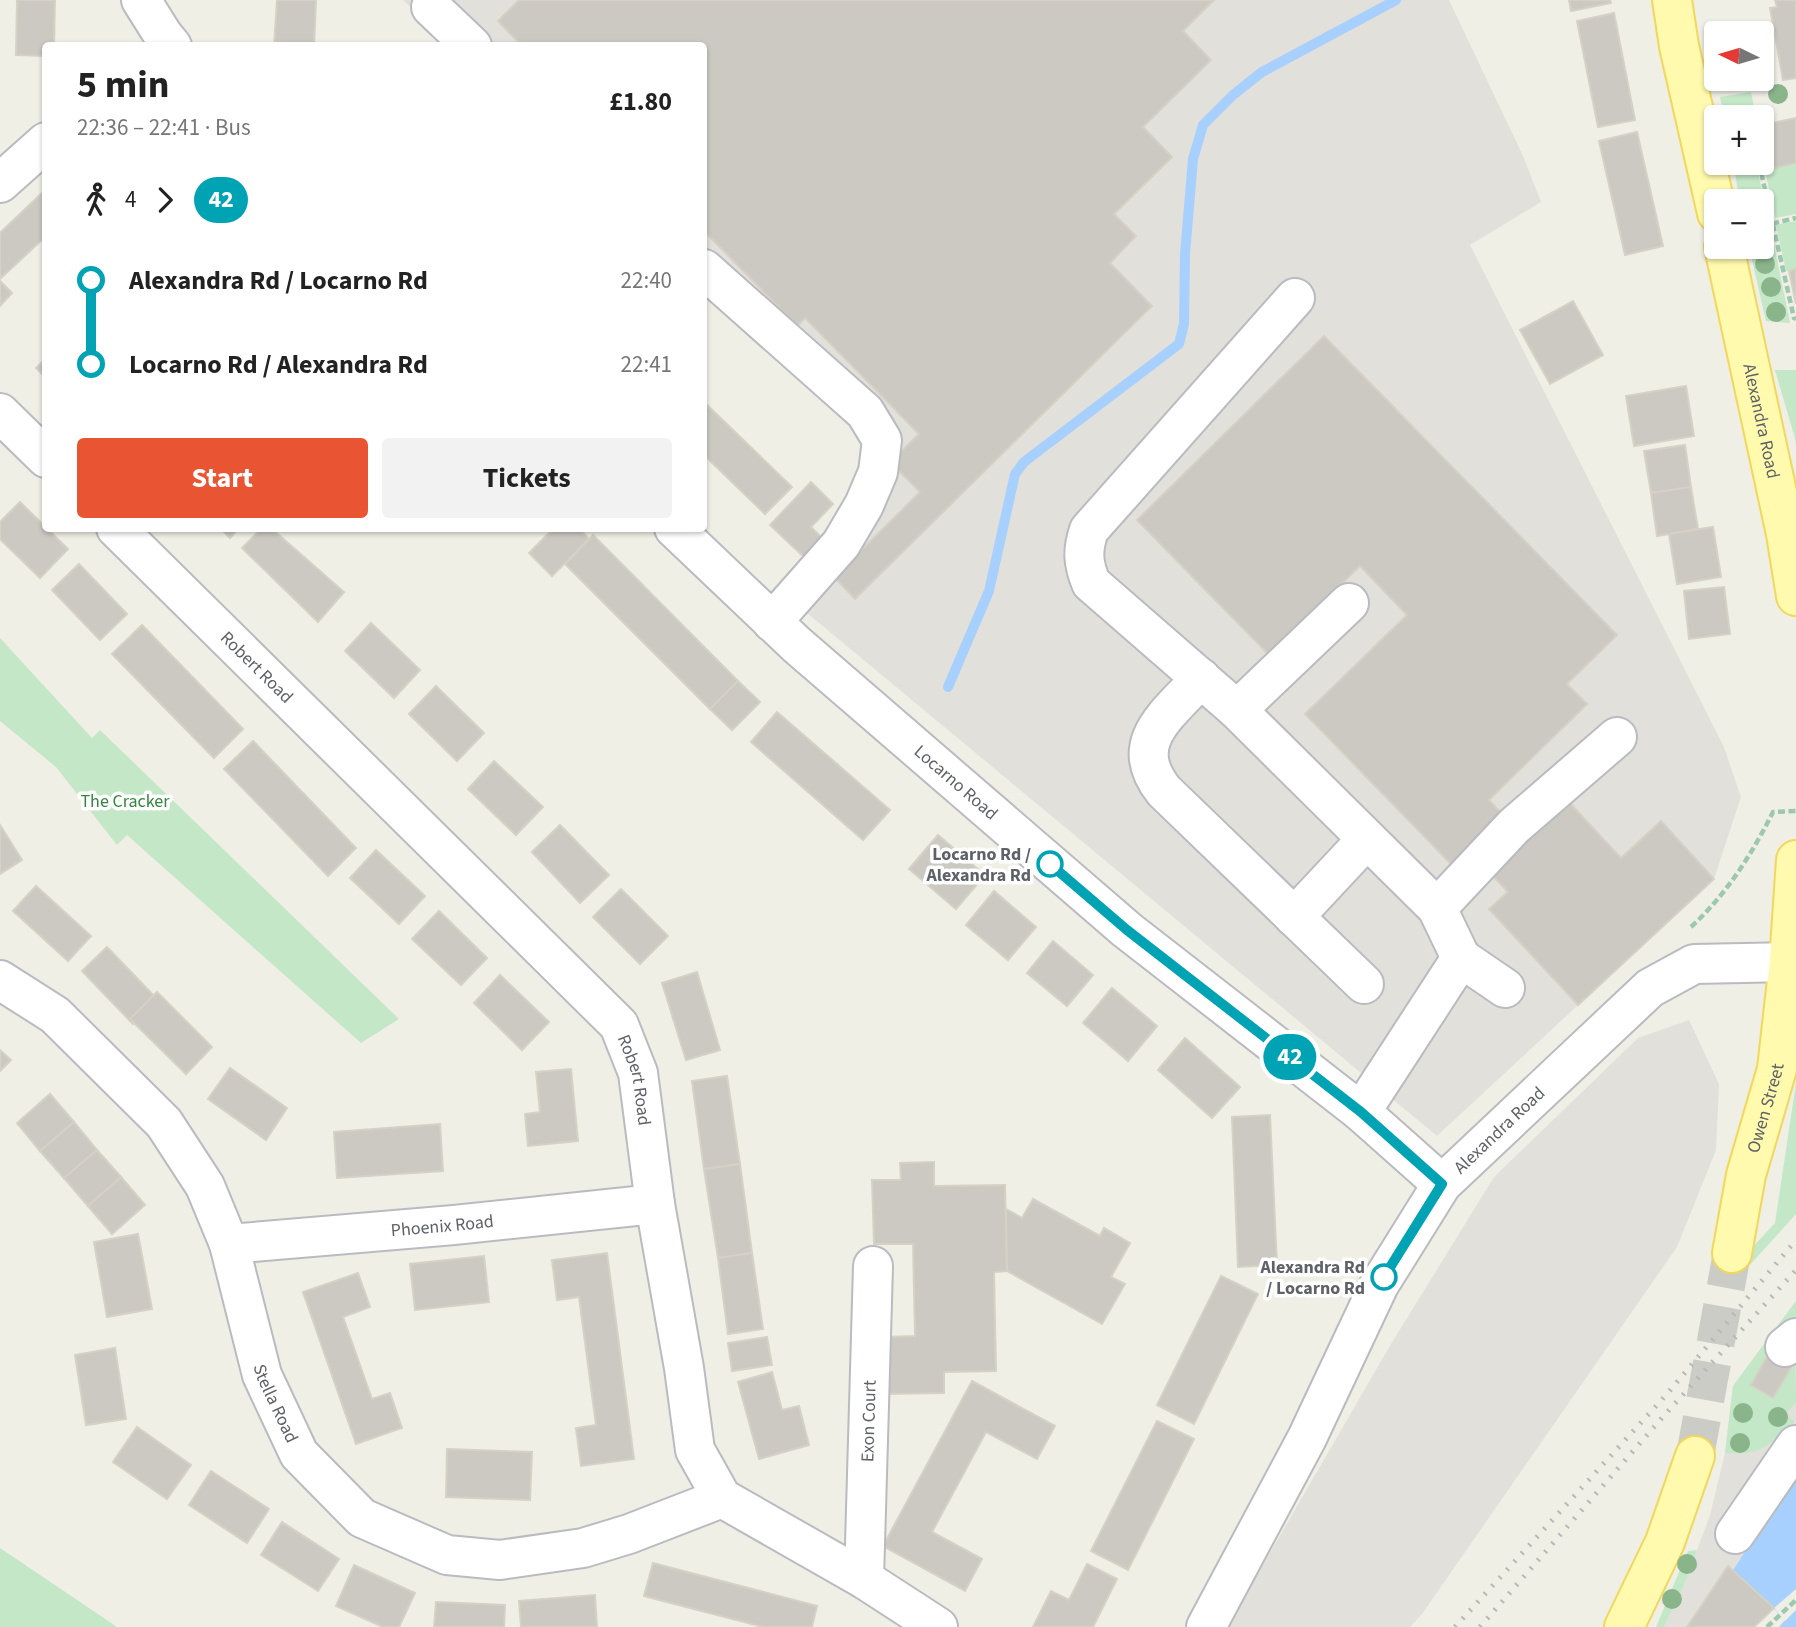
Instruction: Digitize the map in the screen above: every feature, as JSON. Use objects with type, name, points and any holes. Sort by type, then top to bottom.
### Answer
[{"type":"main road","points":[[1672,0],[1679,46],[1712,189]]},
{"type":"main road","name":"Alexandra Road","points":[[1727,259],[1791,534],[1796,596]]},
{"type":"main road","points":[[1789,962],[1796,860]]},
{"type":"main road","name":"Owen Street","points":[[1732,1253],[1746,1175],[1776,1069],[1789,962]]},
{"type":"main road","points":[[1623,1627],[1665,1542],[1695,1456]]},
{"type":"street","points":[[141,0],[162,42]]},
{"type":"street","points":[[431,7],[468,42]]},
{"type":"street","points":[[0,183],[42,146]]},
{"type":"street","points":[[707,272],[865,412],[882,440],[878,472],[864,505],[841,544],[772,622]]},
{"type":"street","points":[[1295,298],[1089,530],[1083,550],[1085,567],[1091,583],[1237,710],[1437,908],[1461,958],[1505,988]]},
{"type":"street","points":[[0,413],[42,454]]},
{"type":"street","name":"Robert Road","points":[[120,532],[619,1025],[638,1073],[655,1204],[684,1368],[695,1450],[722,1497],[863,1579],[929,1624]]},
{"type":"street","name":"Locarno Road","points":[[678,532],[772,622],[1127,930],[1361,1112],[1442,1184]]},
{"type":"street","points":[[1237,710],[1349,603]]},
{"type":"street","points":[[1201,678],[1151,735],[1148,754],[1152,776],[1164,791],[1364,984]]},
{"type":"street","points":[[1437,908],[1514,826],[1617,737]]},
{"type":"street","points":[[1294,917],[1367,839]]},
{"type":"street","points":[[1361,1112],[1461,958]]},
{"type":"street","name":"Alexandra Road","points":[[1206,1627],[1307,1438],[1379,1285],[1442,1184],[1650,988],[1694,964],[1789,962]]},
{"type":"street","name":"Stella Road","points":[[0,981],[55,1015],[164,1123],[205,1186],[229,1244],[261,1375],[299,1454],[362,1518],[447,1555],[500,1560],[583,1548],[629,1534],[722,1497]]},
{"type":"street","name":"Phoenix Road","points":[[229,1244],[454,1226],[655,1204]]},
{"type":"street","name":"Exon Court","points":[[863,1579],[873,1266]]},
{"type":"street","points":[[1735,1534],[1796,1444]]},
{"type":"path","points":[[1774,224],[1796,218]]},
{"type":"path","points":[[1774,228],[1796,319]]},
{"type":"path","points":[[1689,929],[1709,911],[1754,848],[1773,812],[1796,811]]},
{"type":"path","points":[[1767,1627],[1796,1600]]},
{"type":"shaded area","points":[[403,0],[1449,0],[1523,156],[1541,202],[1470,245],[1724,747],[1741,797],[1714,879],[1437,1136],[795,603],[828,569],[872,442],[707,286],[707,42],[448,42]]},
{"type":"shaded area","points":[[1689,1020],[1719,1084],[1716,1150],[1677,1247],[1422,1614],[1410,1627],[1227,1627],[1391,1344],[1494,1177],[1638,1038]]},
{"type":"shaded area","points":[[1796,1301],[1796,1474],[1733,1570],[1774,1608],[1754,1627],[1664,1627],[1684,1585],[1710,1515],[1725,1453],[1733,1386]]},
{"type":"green space","points":[[1751,92],[1754,105],[1722,105],[1720,97]]},
{"type":"green space","points":[[1796,163],[1796,214],[1775,218],[1774,189],[1769,189],[1766,175],[1774,175],[1774,168]]},
{"type":"green space","points":[[1735,175],[1759,175],[1762,189],[1738,189]]},
{"type":"green space","points":[[1796,221],[1796,269],[1786,271],[1776,225]]},
{"type":"green space","points":[[1774,245],[1790,323],[1766,321],[1752,259],[1774,259]]},
{"type":"green space","points":[[1775,370],[1796,370],[1796,445],[1794,435]]},
{"type":"green space","name":"The Cracker","points":[[0,638],[92,738],[100,730],[399,1019],[361,1043],[127,835],[117,845],[56,767],[0,721]]},
{"type":"green space","points":[[1796,1083],[1796,1214],[1748,1267],[1750,1250],[1775,1223]]},
{"type":"green space","points":[[1796,1301],[1796,1326],[1775,1342],[1751,1385],[1773,1398],[1795,1361],[1796,1403],[1786,1413],[1794,1422],[1778,1437],[1756,1451],[1725,1453],[1733,1386]]},
{"type":"green space","points":[[0,1548],[117,1627],[0,1627]]},
{"type":"green space","points":[[1697,1550],[1664,1627],[1656,1627],[1688,1551]]},
{"type":"water","points":[[1796,1474],[1796,1627],[1779,1627],[1785,1620],[1757,1592],[1723,1627],[1697,1627],[1739,1576],[1733,1570]]},
{"type":"pier","points":[[1796,1589],[1796,1610],[1785,1621],[1774,1608]]},
{"type":"building","points":[[17,0],[55,0],[54,42],[42,42],[42,56],[16,55]]},
{"type":"building","points":[[277,0],[316,0],[314,42],[274,42]]},
{"type":"building","points":[[519,0],[1214,0],[1183,31],[1211,60],[1143,127],[1172,157],[1114,214],[1136,236],[1110,263],[1152,306],[855,599],[834,577],[920,492],[890,462],[919,434],[805,318],[797,326],[707,234],[707,42],[518,42],[498,21]]},
{"type":"building","points":[[1569,0],[1610,0],[1611,3],[1571,11]]},
{"type":"building","points":[[1775,0],[1796,0],[1796,78],[1783,80],[1770,8],[1777,7]]},
{"type":"building","points":[[1614,13],[1635,120],[1598,127],[1577,21]]},
{"type":"building","points":[[1796,118],[1796,163],[1774,168],[1774,123]]},
{"type":"building","points":[[1637,132],[1663,246],[1625,255],[1599,141]]},
{"type":"building","points":[[42,193],[42,240],[0,279],[0,233]]},
{"type":"building","points":[[1796,269],[1796,304],[1789,271]]},
{"type":"building","points":[[0,281],[12,293],[0,306]]},
{"type":"building","points":[[1573,301],[1603,355],[1550,384],[1520,330]]},
{"type":"building","points":[[1324,336],[1617,635],[1567,684],[1587,704],[1489,800],[1503,815],[1452,865],[1305,714],[1407,615],[1360,566],[1269,655],[1137,520]]},
{"type":"building","points":[[42,362],[42,374],[36,368]]},
{"type":"building","points":[[1686,386],[1694,436],[1634,446],[1626,396]]},
{"type":"building","points":[[707,405],[792,487],[765,514],[707,458]]},
{"type":"building","points":[[1685,445],[1691,487],[1651,493],[1644,451]]},
{"type":"building","points":[[811,482],[833,504],[811,527],[822,538],[804,557],[770,525]]},
{"type":"building","points":[[1691,487],[1698,529],[1657,536],[1651,493]]},
{"type":"building","points":[[20,502],[42,524],[42,532],[51,532],[68,549],[40,578],[0,539],[0,522]]},
{"type":"building","points":[[1713,527],[1721,577],[1677,584],[1669,534]]},
{"type":"building","points":[[224,532],[235,532],[230,538]]},
{"type":"building","points":[[258,532],[276,532],[344,592],[318,622],[242,548]]},
{"type":"building","points":[[550,532],[583,532],[589,539],[552,576],[529,553]]},
{"type":"building","points":[[593,535],[738,681],[710,709],[565,564]]},
{"type":"building","points":[[79,564],[127,614],[100,640],[52,590]]},
{"type":"building","points":[[1724,587],[1730,634],[1689,639],[1684,591]]},
{"type":"building","points":[[371,623],[420,670],[394,698],[345,651]]},
{"type":"building","points":[[142,625],[243,729],[214,758],[112,654]]},
{"type":"building","points":[[738,681],[760,702],[732,730],[710,709]]},
{"type":"building","points":[[436,686],[484,733],[457,761],[409,714]]},
{"type":"building","points":[[777,712],[890,810],[863,840],[751,742]]},
{"type":"building","points":[[253,741],[356,848],[328,876],[224,769]]},
{"type":"building","points":[[494,761],[543,807],[516,835],[468,789]]},
{"type":"building","points":[[1567,800],[1621,858],[1661,821],[1714,879],[1578,1005],[1489,909],[1508,892],[1489,872]]},
{"type":"building","points":[[0,825],[22,860],[0,874]]},
{"type":"building","points":[[560,825],[609,875],[580,903],[532,852]]},
{"type":"building","points":[[938,835],[985,875],[956,909],[909,869]]},
{"type":"building","points":[[376,850],[425,896],[399,924],[350,878]]},
{"type":"building","points":[[36,886],[91,936],[68,961],[13,911]]},
{"type":"building","points":[[621,889],[668,936],[640,964],[593,917]]},
{"type":"building","points":[[994,891],[1036,927],[1008,960],[966,925]]},
{"type":"building","points":[[439,911],[487,958],[461,985],[412,939]]},
{"type":"building","points":[[1053,941],[1093,975],[1067,1006],[1027,973]]},
{"type":"building","points":[[107,947],[158,1000],[133,1024],[82,971]]},
{"type":"building","points":[[697,972],[720,1050],[686,1060],[662,983]]},
{"type":"building","points":[[500,975],[549,1022],[522,1050],[474,1003]]},
{"type":"building","points":[[1112,988],[1157,1026],[1128,1061],[1083,1023]]},
{"type":"building","points":[[157,992],[212,1047],[186,1074],[130,1019]]},
{"type":"building","points":[[1185,1038],[1240,1087],[1212,1118],[1158,1070]]},
{"type":"building","points":[[0,1050],[11,1060],[0,1071]]},
{"type":"building","points":[[230,1068],[287,1108],[266,1140],[208,1099]]},
{"type":"building","points":[[571,1069],[578,1141],[528,1146],[525,1114],[540,1112],[536,1072]]},
{"type":"building","points":[[727,1076],[740,1164],[704,1169],[692,1081]]},
{"type":"building","points":[[50,1094],[74,1122],[40,1151],[17,1123]]},
{"type":"building","points":[[1270,1115],[1277,1265],[1238,1267],[1232,1117]]},
{"type":"building","points":[[74,1122],[97,1150],[64,1178],[40,1151]]},
{"type":"building","points":[[440,1124],[443,1171],[337,1178],[334,1132]]},
{"type":"building","points":[[97,1150],[121,1177],[88,1206],[64,1178]]},
{"type":"building","points":[[934,1162],[934,1186],[1005,1185],[1007,1271],[994,1272],[996,1371],[944,1372],[944,1393],[886,1394],[885,1337],[915,1336],[913,1244],[874,1244],[872,1180],[901,1180],[900,1163]]},
{"type":"building","points":[[740,1164],[752,1253],[718,1258],[704,1169]]},
{"type":"building","points":[[121,1177],[145,1205],[112,1234],[88,1206]]},
{"type":"building","points":[[1033,1199],[1100,1236],[1104,1228],[1130,1243],[1111,1277],[1125,1284],[1102,1324],[1007,1271],[1006,1209],[1022,1218]]},
{"type":"building","points":[[138,1234],[152,1309],[107,1317],[94,1242]]},
{"type":"building","points":[[607,1253],[634,1459],[581,1466],[576,1428],[596,1425],[579,1297],[557,1300],[552,1260]]},
{"type":"building","points":[[752,1253],[763,1329],[728,1334],[718,1258]]},
{"type":"building","points":[[484,1256],[489,1302],[415,1310],[410,1264]]},
{"type":"building","points":[[358,1273],[370,1307],[343,1317],[372,1399],[390,1393],[402,1428],[356,1444],[303,1292]]},
{"type":"building","points":[[1221,1276],[1258,1294],[1194,1424],[1157,1405]]},
{"type":"building","points":[[767,1337],[772,1365],[732,1371],[728,1343]]},
{"type":"building","points":[[1775,1342],[1796,1349],[1796,1363],[1795,1361],[1773,1398],[1751,1385]]},
{"type":"building","points":[[115,1348],[126,1419],[86,1425],[75,1355]]},
{"type":"building","points":[[772,1372],[782,1410],[799,1406],[809,1445],[759,1459],[738,1382]]},
{"type":"building","points":[[972,1381],[1055,1426],[1037,1459],[986,1432],[932,1532],[982,1559],[965,1591],[883,1546]]},
{"type":"building","points":[[1157,1421],[1194,1439],[1128,1570],[1091,1551]]},
{"type":"building","points":[[137,1427],[191,1465],[167,1499],[113,1462]]},
{"type":"building","points":[[447,1449],[532,1452],[530,1500],[446,1497]]},
{"type":"building","points":[[211,1471],[269,1509],[247,1543],[189,1505]]},
{"type":"building","points":[[282,1522],[339,1559],[318,1591],[261,1555]]},
{"type":"building","points":[[653,1563],[817,1606],[812,1627],[763,1627],[644,1596]]},
{"type":"building","points":[[1087,1564],[1117,1579],[1093,1627],[1033,1627],[1051,1591],[1069,1600]]},
{"type":"building","points":[[354,1565],[415,1593],[399,1627],[383,1627],[336,1606]]},
{"type":"building","points":[[1728,1566],[1774,1608],[1754,1627],[1687,1627]]},
{"type":"building","points":[[595,1595],[597,1627],[521,1627],[519,1601]]},
{"type":"building","points":[[436,1602],[505,1605],[504,1627],[434,1627]]},
{"type":"waterway","points":[[948,687],[989,591],[1015,474],[1024,462],[1179,344],[1184,324],[1185,254],[1193,159],[1203,125],[1233,95],[1262,72],[1396,0]]},
{"type":"tunnel","points":[[1695,1456],[1732,1253]]},
{"type":"railway","points":[[1455,1627],[1667,1394],[1796,1240]]},
{"type":"railway","points":[[1480,1627],[1661,1419],[1796,1270]]},
{"type":"bus line","name":"42","points":[[1050,864],[1127,930],[1361,1112],[1442,1184],[1384,1277]]},
{"type":"place","name":"Locarno Rd / Alexandra Rd","points":[[1050,864]]},
{"type":"place","name":"Alexandra Rd / Locarno Rd","points":[[1384,1277]]}]
